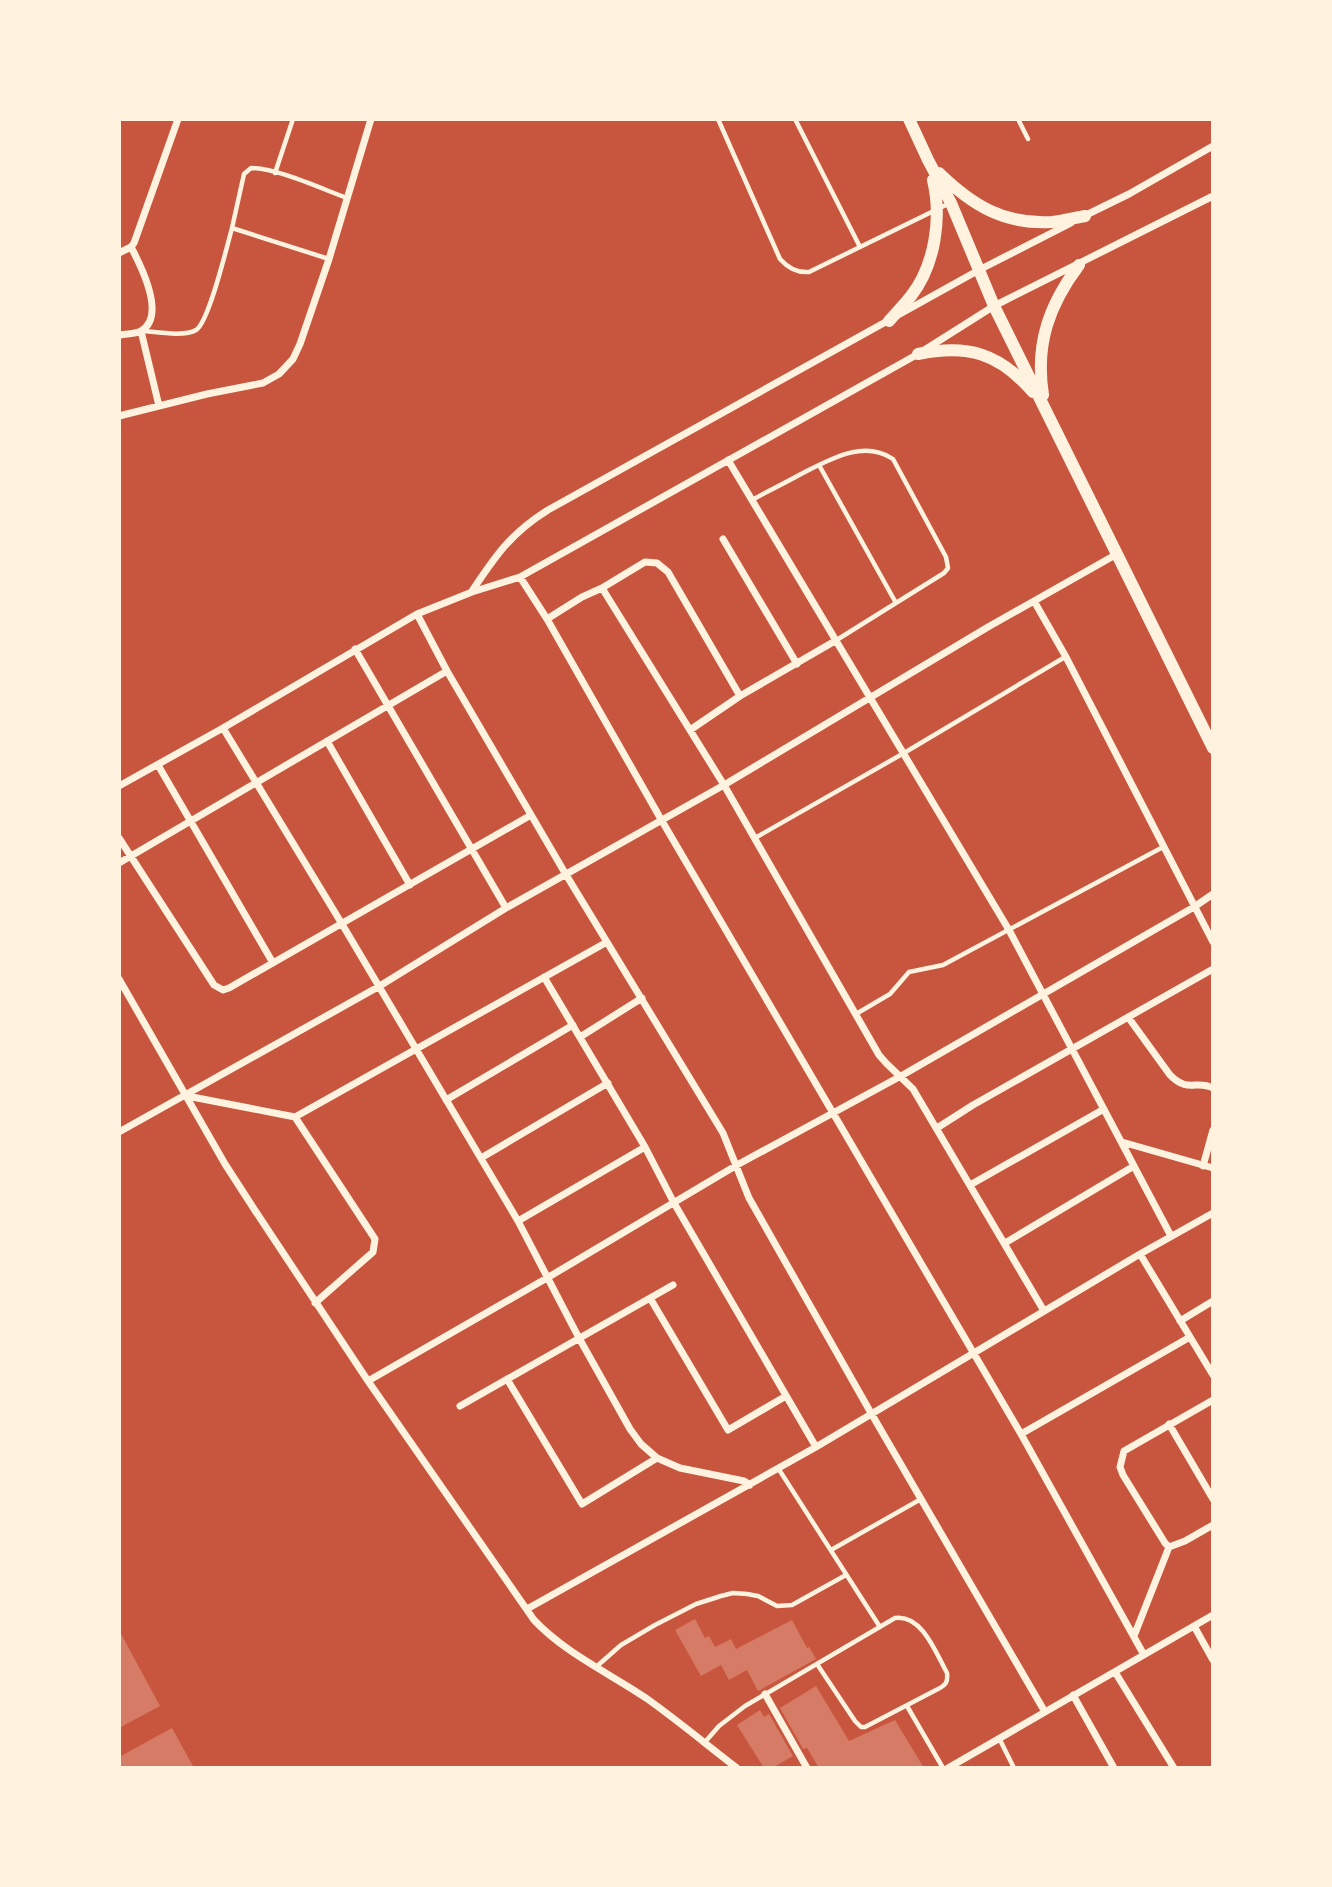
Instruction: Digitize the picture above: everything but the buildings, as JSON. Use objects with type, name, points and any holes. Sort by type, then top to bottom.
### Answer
[{"type":"main road","points":[[909,119],[951,203],[994,306],[1213,748]]},
{"type":"main road","points":[[921,144],[938,172],[961,194],[989,211],[1020,220],[1053,222],[1085,216]]},
{"type":"main road","points":[[889,321],[912,295],[928,263],[937,229],[936,194],[928,160]]},
{"type":"main road","points":[[1045,406],[1041,381],[1045,331],[1052,307],[1079,265]]},
{"type":"main road","points":[[918,354],[942,349],[968,350],[992,358],[1013,371],[1045,406]]},
{"type":"street","points":[[119,253],[131,247],[178,119]]},
{"type":"street","points":[[119,416],[263,383],[279,374],[293,359],[329,259],[371,119]]},
{"type":"street","points":[[472,592],[506,543],[533,519],[979,270],[1129,194],[1213,146]]},
{"type":"street","points":[[119,786],[417,614],[472,592],[520,577],[918,354],[994,306],[1213,196]]},
{"type":"street","points":[[119,335],[141,331],[149,323],[152,311],[149,286],[131,247]]},
{"type":"street","points":[[141,331],[159,406]]},
{"type":"street","points":[[728,460],[1009,930],[1171,1236]]},
{"type":"street","points":[[723,539],[797,664]]},
{"type":"street","points":[[119,1132],[378,988],[565,873],[662,821],[1118,553]]},
{"type":"street","points":[[547,619],[645,562],[657,563],[668,572],[740,696]]},
{"type":"street","points":[[520,577],[547,619],[662,821],[1021,1434],[1144,1655]]},
{"type":"street","points":[[602,588],[724,785],[879,1055],[913,1089],[1044,1311]]},
{"type":"street","points":[[1034,601],[1066,657],[1213,942]]},
{"type":"street","points":[[417,614],[447,671],[565,873],[723,1133],[749,1198],[1045,1712]]},
{"type":"street","points":[[690,730],[740,696],[835,641]]},
{"type":"street","points":[[355,649],[506,908]]},
{"type":"street","points":[[119,863],[447,671]]},
{"type":"street","points":[[223,728],[481,1158],[630,1429],[641,1444],[657,1458],[680,1468],[744,1481],[750,1485]]},
{"type":"street","points":[[327,741],[410,885]]},
{"type":"street","points":[[158,765],[273,963]]},
{"type":"street","points":[[119,838],[214,985],[223,990],[531,815]]},
{"type":"street","points":[[368,1381],[737,1165],[901,1076],[1213,894]]},
{"type":"street","points":[[186,1096],[295,1116],[607,942]]},
{"type":"street","points":[[937,1128],[1213,969]]},
{"type":"street","points":[[544,977],[608,1083],[674,1203],[816,1447]]},
{"type":"street","points":[[119,979],[225,1164],[315,1303],[545,1632],[647,1699],[737,1768]]},
{"type":"street","points":[[580,1037],[642,998]]},
{"type":"street","points":[[1128,1017],[1177,1083],[1193,1087],[1206,1084],[1213,1088]]},
{"type":"street","points":[[446,1100],[572,1025]]},
{"type":"street","points":[[481,1158],[608,1083]]},
{"type":"street","points":[[970,1185],[1104,1109]]},
{"type":"street","points":[[295,1116],[375,1239],[373,1252],[315,1303]]},
{"type":"street","points":[[1203,1166],[1213,1130]]},
{"type":"street","points":[[1122,1142],[1213,1168]]},
{"type":"street","points":[[518,1222],[645,1147]]},
{"type":"street","points":[[1005,1243],[1134,1166]]},
{"type":"street","points":[[527,1609],[816,1447],[1213,1213]]},
{"type":"street","points":[[1140,1254],[1213,1375]]},
{"type":"street","points":[[460,1406],[673,1285]]},
{"type":"street","points":[[650,1298],[728,1430],[786,1396]]},
{"type":"street","points":[[1180,1321],[1213,1301]]},
{"type":"street","points":[[1021,1434],[1190,1338]]},
{"type":"street","points":[[507,1379],[582,1504],[657,1458]]},
{"type":"street","points":[[1169,1547],[1120,1467],[1124,1451],[1213,1400]]},
{"type":"street","points":[[1169,1424],[1213,1499]]},
{"type":"street","points":[[1134,1636],[1169,1547],[1213,1525]]},
{"type":"street","points":[[948,1768],[1213,1615]]},
{"type":"street","points":[[1194,1626],[1213,1660]]},
{"type":"street","points":[[1115,1672],[1174,1768]]},
{"type":"street","points":[[765,1694],[807,1768]]},
{"type":"street","points":[[1073,1695],[1114,1768]]},
{"type":"lane","points":[[275,173],[293,119]]},
{"type":"lane","points":[[718,119],[780,259],[785,265],[801,273],[809,272],[951,203]]},
{"type":"lane","points":[[796,119],[860,247]]},
{"type":"lane","points":[[1018,119],[1028,139]]},
{"type":"lane","points":[[141,331],[174,334],[194,332],[204,322],[247,170],[257,168],[275,173],[347,198]]},
{"type":"lane","points":[[232,228],[329,259]]},
{"type":"lane","points":[[752,500],[841,454],[870,451],[893,459],[946,557],[948,568],[835,641]]},
{"type":"lane","points":[[819,466],[896,603]]},
{"type":"lane","points":[[755,838],[1066,657]]},
{"type":"lane","points":[[856,1014],[891,995],[909,972],[943,965],[1163,846]]},
{"type":"lane","points":[[778,1468],[880,1627]]},
{"type":"lane","points":[[831,1550],[921,1499]]},
{"type":"lane","points":[[596,1667],[621,1645],[696,1604],[733,1593],[758,1596],[777,1606],[786,1607],[846,1575]]},
{"type":"lane","points":[[704,1743],[719,1726],[745,1706],[895,1618],[909,1618],[921,1628],[947,1673],[947,1682],[869,1726],[861,1727],[817,1664]]},
{"type":"lane","points":[[907,1706],[943,1768]]},
{"type":"lane","points":[[999,1738],[1014,1768]]}]
